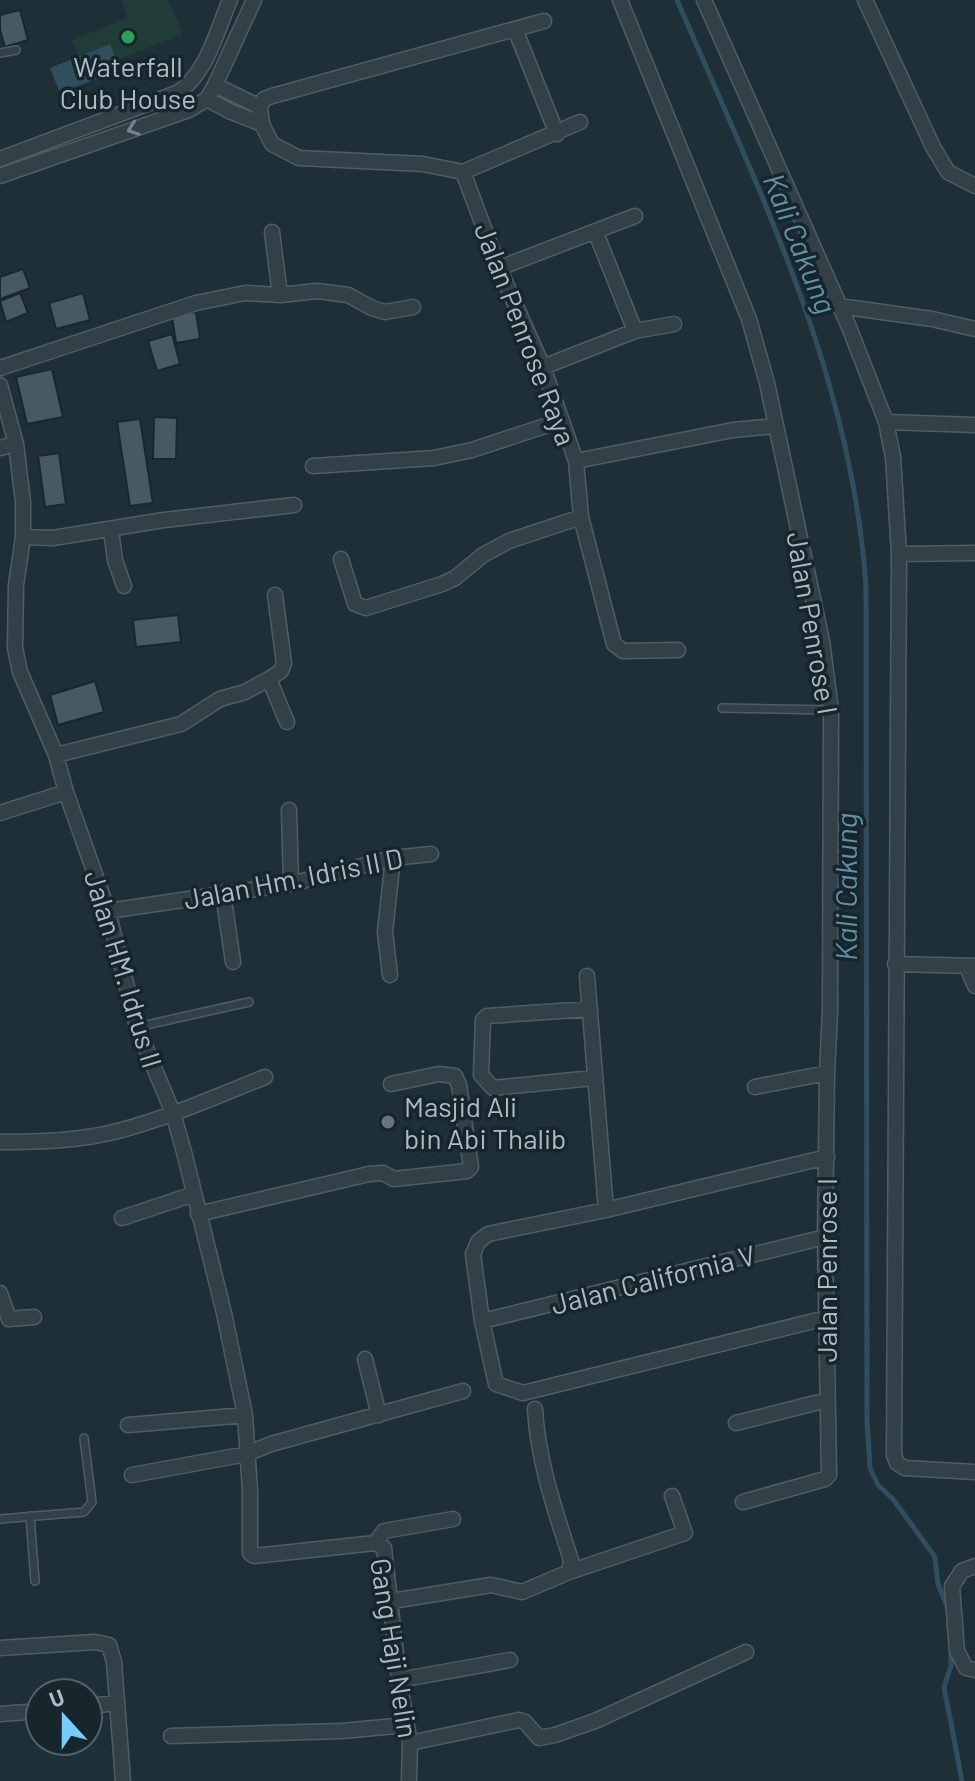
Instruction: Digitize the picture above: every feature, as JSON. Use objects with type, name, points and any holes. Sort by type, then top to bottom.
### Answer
[{"type":"street","points":[[0,159],[179,92],[191,82],[203,62],[230,0]]},
{"type":"street","points":[[0,176],[189,110],[207,99],[254,0]]},
{"type":"street","name":"Jalan Penrose I","points":[[620,0],[749,319],[767,383],[822,641],[831,710],[830,1011],[825,1237],[829,1475],[825,1479],[743,1502]]},
{"type":"street","points":[[704,0],[839,306],[886,422],[893,457],[899,554],[894,1455],[897,1463],[905,1468],[975,1472]]},
{"type":"street","points":[[865,0],[933,147],[948,172],[975,186]]},
{"type":"street","points":[[544,21],[272,96],[264,99],[260,107],[262,124],[272,144],[299,158],[423,164],[463,172],[580,122]]},
{"type":"street","points":[[515,29],[557,134]]},
{"type":"street","points":[[215,85],[260,107]]},
{"type":"street","points":[[207,99],[262,124]]},
{"type":"street","name":"Jalan Penrose Raya","points":[[463,172],[499,268],[543,367],[576,461],[581,517],[614,644],[623,651],[678,650]]},
{"type":"street","points":[[499,268],[635,216]]},
{"type":"street","points":[[272,232],[280,295]]},
{"type":"street","points":[[596,233],[635,331]]},
{"type":"street","points":[[0,368],[196,303],[245,293],[280,295],[332,292],[348,295],[385,312],[413,307]]},
{"type":"street","points":[[839,306],[932,319],[975,329]]},
{"type":"street","points":[[543,367],[635,331],[674,324]]},
{"type":"street","name":"Jalan HM. Idrus II","points":[[0,385],[16,444],[23,502],[23,537],[16,585],[15,648],[20,672],[56,755],[108,911],[137,1027],[173,1113],[224,1313],[245,1415],[250,1553],[254,1556]]},
{"type":"street","points":[[313,466],[434,458],[472,450],[560,421]]},
{"type":"street","points":[[886,422],[975,425]]},
{"type":"street","points":[[576,461],[733,430],[775,426]]},
{"type":"street","points":[[0,448],[16,444]]},
{"type":"street","points":[[23,537],[53,538],[164,520],[294,505]]},
{"type":"street","points":[[341,559],[355,604],[366,608],[455,578],[483,555],[509,541],[581,517]]},
{"type":"street","points":[[111,530],[115,560],[124,586]]},
{"type":"street","points":[[899,554],[975,553]]},
{"type":"street","points":[[56,755],[181,724],[220,699],[245,692],[281,671],[284,663],[275,595]]},
{"type":"street","points":[[269,679],[287,722]]},
{"type":"street","points":[[0,813],[66,792]]},
{"type":"street","points":[[289,810],[291,884]]},
{"type":"street","name":"Jalan Hm. Idris II D","points":[[108,911],[291,884],[393,858],[431,854]]},
{"type":"street","points":[[390,975],[385,932],[393,858]]},
{"type":"street","points":[[223,893],[233,962]]},
{"type":"street","points":[[895,964],[971,967],[975,986]]},
{"type":"street","points":[[587,976],[606,1210]]},
{"type":"street","points":[[590,1009],[487,1016],[483,1020],[481,1075],[493,1088],[593,1078]]},
{"type":"street","points":[[755,1087],[827,1073]]},
{"type":"street","points":[[198,1214],[369,1174],[383,1173],[394,1179],[467,1171],[471,1167],[455,1076],[439,1074],[391,1084]]},
{"type":"street","points":[[0,1142],[53,1142],[117,1131],[265,1077]]},
{"type":"street","points":[[826,1318],[523,1393],[496,1384],[482,1321],[473,1254],[478,1242],[488,1234],[606,1210],[827,1157]]},
{"type":"street","points":[[122,1218],[194,1194]]},
{"type":"street","name":"Jalan California V","points":[[482,1321],[825,1237]]},
{"type":"street","points":[[0,1293],[9,1319],[34,1317]]},
{"type":"street","points":[[365,1359],[379,1415]]},
{"type":"street","points":[[132,1475],[247,1454],[271,1444],[463,1391]]},
{"type":"street","points":[[736,1423],[827,1400]]},
{"type":"street","points":[[535,1409],[542,1465],[571,1560],[569,1572]]},
{"type":"street","points":[[128,1425],[245,1415]]},
{"type":"street","points":[[392,1601],[491,1585],[522,1592],[569,1572],[685,1533],[672,1496]]},
{"type":"street","points":[[375,1543],[384,1531],[453,1519]]},
{"type":"street","name":"Gang Haji Nelin","points":[[254,1556],[375,1543],[384,1548],[399,1680],[410,1743],[409,1781]]},
{"type":"street","points":[[975,1566],[962,1571],[952,1586],[957,1651],[966,1668],[975,1670]]},
{"type":"street","points":[[0,1648],[95,1642],[109,1645],[113,1655],[123,1781]]},
{"type":"street","points":[[410,1743],[519,1720],[525,1722],[539,1738],[555,1735],[595,1721],[746,1652]]},
{"type":"street","points":[[399,1680],[510,1660]]},
{"type":"street","points":[[104,1704],[117,1703]]},
{"type":"street","points":[[0,1714],[24,1712]]},
{"type":"street","points":[[171,1736],[342,1731],[406,1725]]},
{"type":"lane","points":[[0,53],[16,50]]},
{"type":"lane","points":[[722,708],[831,710]]},
{"type":"lane","points":[[137,1027],[249,1002]]},
{"type":"lane","points":[[0,1519],[84,1512],[90,1507],[92,1502],[84,1438]]},
{"type":"lane","points":[[30,1516],[35,1581]]},
{"type":"green space","name":"Waterfall Club House","points":[[121,0],[168,0],[183,34],[85,72],[72,40],[127,18]]},
{"type":"water","points":[[110,44],[120,70],[60,93],[50,68]]},
{"type":"building","points":[[20,10],[28,40],[5,47],[0,15]]},
{"type":"building","points":[[23,269],[30,288],[0,299],[0,277]]},
{"type":"building","points":[[20,293],[28,313],[6,322],[0,301]]},
{"type":"building","points":[[83,293],[90,320],[56,329],[49,303]]},
{"type":"building","points":[[196,312],[200,339],[176,343],[172,316]]},
{"type":"building","points":[[172,334],[180,364],[157,371],[148,341]]},
{"type":"building","points":[[52,369],[63,417],[27,424],[16,377]]},
{"type":"building","points":[[154,417],[177,418],[176,459],[153,459]]},
{"type":"building","points":[[140,419],[153,503],[130,506],[117,422]]},
{"type":"building","points":[[59,453],[66,504],[45,507],[38,456]]},
{"type":"building","points":[[178,615],[181,642],[136,647],[133,620]]},
{"type":"building","points":[[95,681],[104,712],[58,725],[50,695]]},
{"type":"waterway","name":"Kali Cakung","points":[[677,0],[797,286],[822,359],[842,433],[857,509],[866,587],[867,1420],[870,1468],[878,1485],[893,1499],[935,1557],[938,1584],[949,1611]]},
{"type":"waterway","name":"Kali Cakung","points":[[951,1649],[951,1666],[944,1687],[962,1781]]},
{"type":"place","name":"Waterfall Club House","points":[[128,37]]},
{"type":"place","name":"Masjid Ali bin Abi Thalib","points":[[388,1122]]}]
